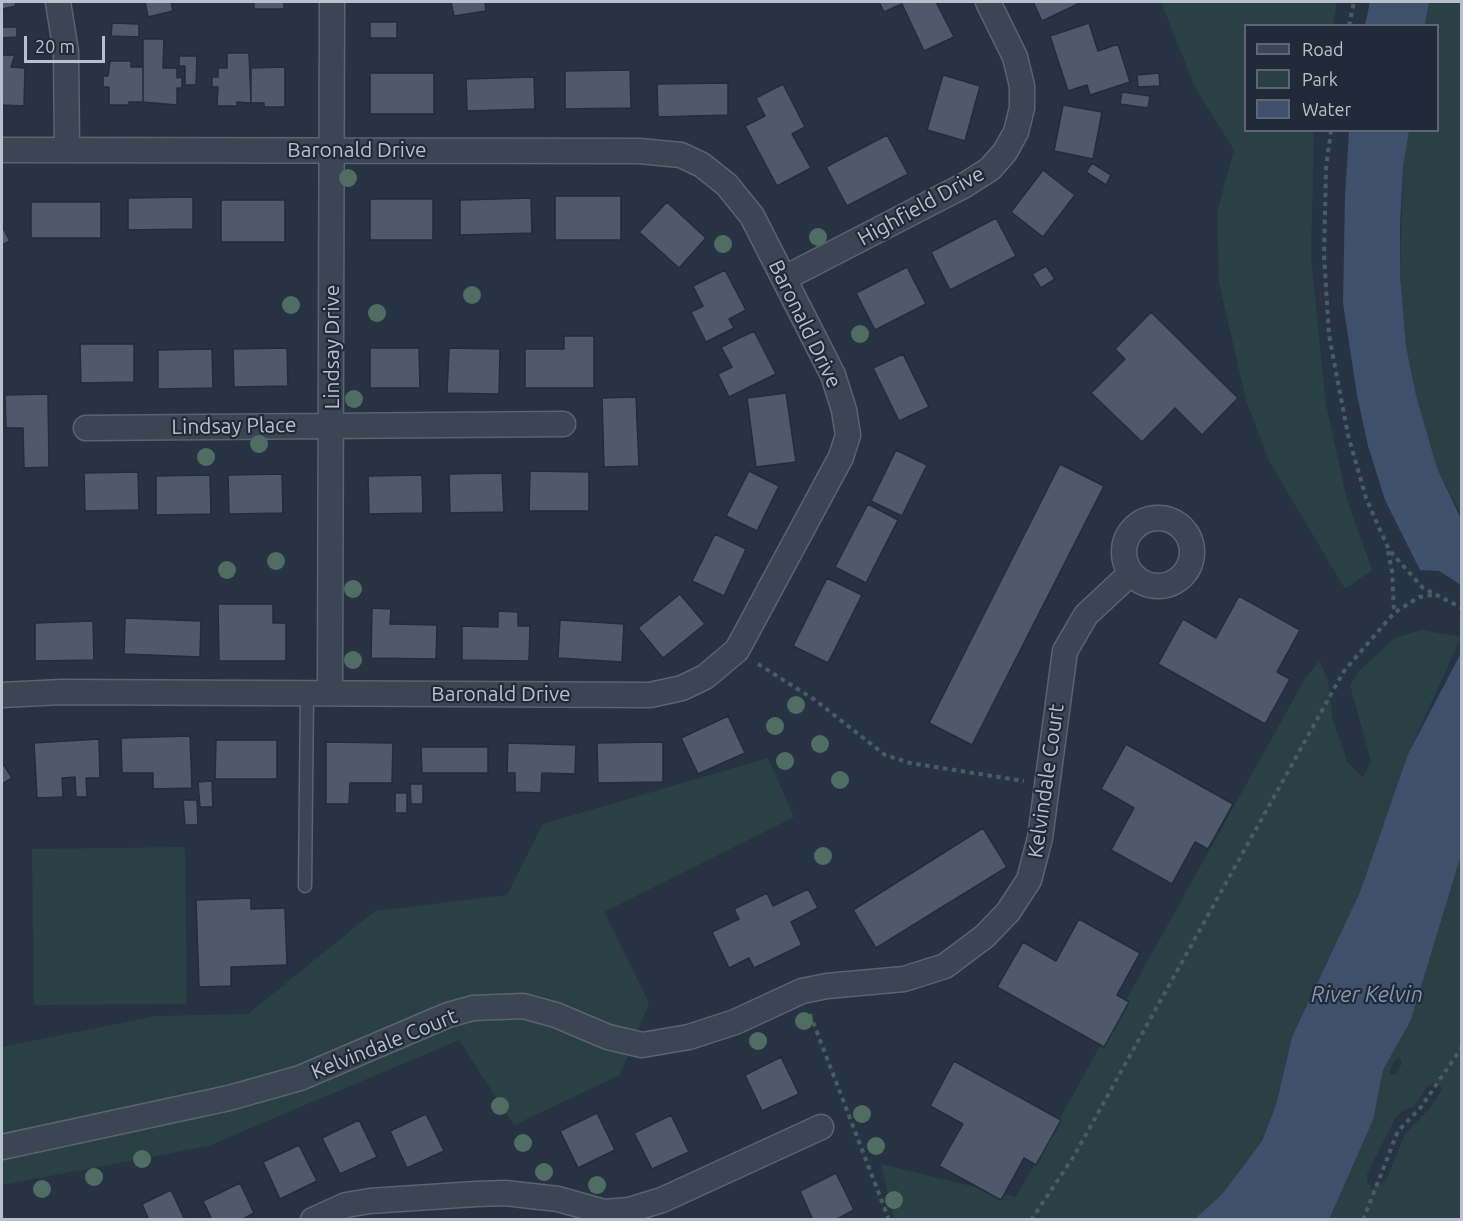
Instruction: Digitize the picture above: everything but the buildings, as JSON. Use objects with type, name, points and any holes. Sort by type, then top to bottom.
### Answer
[{"type":"street","points":[[58,2],[66,52],[67,149]]},
{"type":"street","name":"Lindsay Drive","points":[[318,693],[332,425],[332,2]]},
{"type":"street","name":"Highfield Drive","points":[[785,278],[964,184],[990,169],[1005,152],[1016,132],[1022,108],[1022,86],[1015,57],[988,2]]},
{"type":"street","name":"Baronald Drive","points":[[2,150],[639,151],[681,155],[702,165],[727,185],[752,216],[833,375],[844,410],[848,435],[841,457],[737,650],[705,677],[682,688],[650,694],[2,695]]},
{"type":"street","name":"Lindsay Place","points":[[86,428],[563,424]]},
{"type":"street","name":"Kelvindale Court","points":[[2,1147],[161,1114],[300,1078],[448,1015],[473,1008],[523,1006],[556,1015],[608,1037],[642,1045],[689,1037],[735,1022],[802,991],[919,976],[945,966],[970,950],[1008,912],[1029,880],[1037,855],[1062,663],[1069,641],[1094,606],[1131,573]]},
{"type":"street","points":[[313,1220],[346,1205],[370,1201],[505,1193],[558,1199],[604,1212],[629,1210],[662,1200],[821,1127]]},
{"type":"lane","points":[[306,886],[318,693]]},
{"type":"path","points":[[1350,24],[1354,2]]},
{"type":"path","points":[[1331,132],[1326,162],[1324,216],[1329,335],[1348,435],[1366,498],[1386,545],[1392,570],[1394,613]]},
{"type":"path","points":[[1386,545],[1408,574],[1434,594],[1461,608]]},
{"type":"path","points":[[1031,1220],[1074,1156],[1344,671],[1394,613],[1419,597],[1434,594]]},
{"type":"path","points":[[737,650],[815,700],[885,755],[910,763],[1046,784]]},
{"type":"path","points":[[802,991],[889,1220]]},
{"type":"path","points":[[1363,1220],[1398,1131],[1422,1107],[1461,1047]]},
{"type":"green space","points":[[1161,2],[1337,2],[1333,24],[1244,24],[1244,132],[1314,132],[1311,255],[1326,405],[1347,500],[1372,570],[1345,589],[1269,461],[1246,400],[1219,282],[1217,213],[1234,150],[1195,87]]},
{"type":"green space","points":[[1429,2],[1461,2],[1461,515],[1437,468],[1416,395],[1406,346],[1400,274],[1403,168],[1409,132],[1439,132],[1439,24],[1425,24]]},
{"type":"green space","points":[[1422,630],[1461,637],[1408,754],[1360,892],[1292,1037],[1276,1105],[1262,1141],[1223,1193],[1195,1220],[894,1219],[881,1164],[1016,1197],[1306,677],[1320,661],[1328,682],[1333,721],[1348,763],[1363,777],[1371,761],[1350,685],[1359,671],[1395,638]]},
{"type":"green space","points":[[768,758],[794,817],[604,912],[649,1003],[620,1075],[514,1125],[459,1040],[208,1146],[2,1185],[2,1047],[156,1016],[248,1014],[375,911],[507,895],[543,824]]},
{"type":"green space","points":[[185,847],[187,1004],[34,1005],[32,849]]},
{"type":"green space","points":[[1461,855],[1461,1219],[1329,1220],[1373,1120],[1383,1070],[1411,1020]],"holes":[[[1400,1057],[1402,1063],[1397,1073],[1391,1075],[1389,1072],[1396,1059]],[[1437,1082],[1442,1090],[1429,1109],[1405,1134],[1386,1181],[1369,1190],[1371,1186],[1367,1182],[1367,1174],[1396,1117],[1405,1109],[1414,1107],[1427,1086]]]},
{"type":"water","points":[[1370,2],[1429,2],[1425,24],[1365,24]]},
{"type":"water","points":[[1349,132],[1409,132],[1403,168],[1400,223],[1400,274],[1406,346],[1416,395],[1437,468],[1461,519],[1461,585],[1439,571],[1420,570],[1385,500],[1368,446],[1357,395],[1343,303]]},
{"type":"water","name":"River Kelvin","points":[[1461,653],[1461,855],[1411,1020],[1383,1070],[1373,1120],[1329,1220],[1195,1219],[1223,1193],[1262,1141],[1276,1105],[1292,1037],[1360,892],[1408,754]]}]
